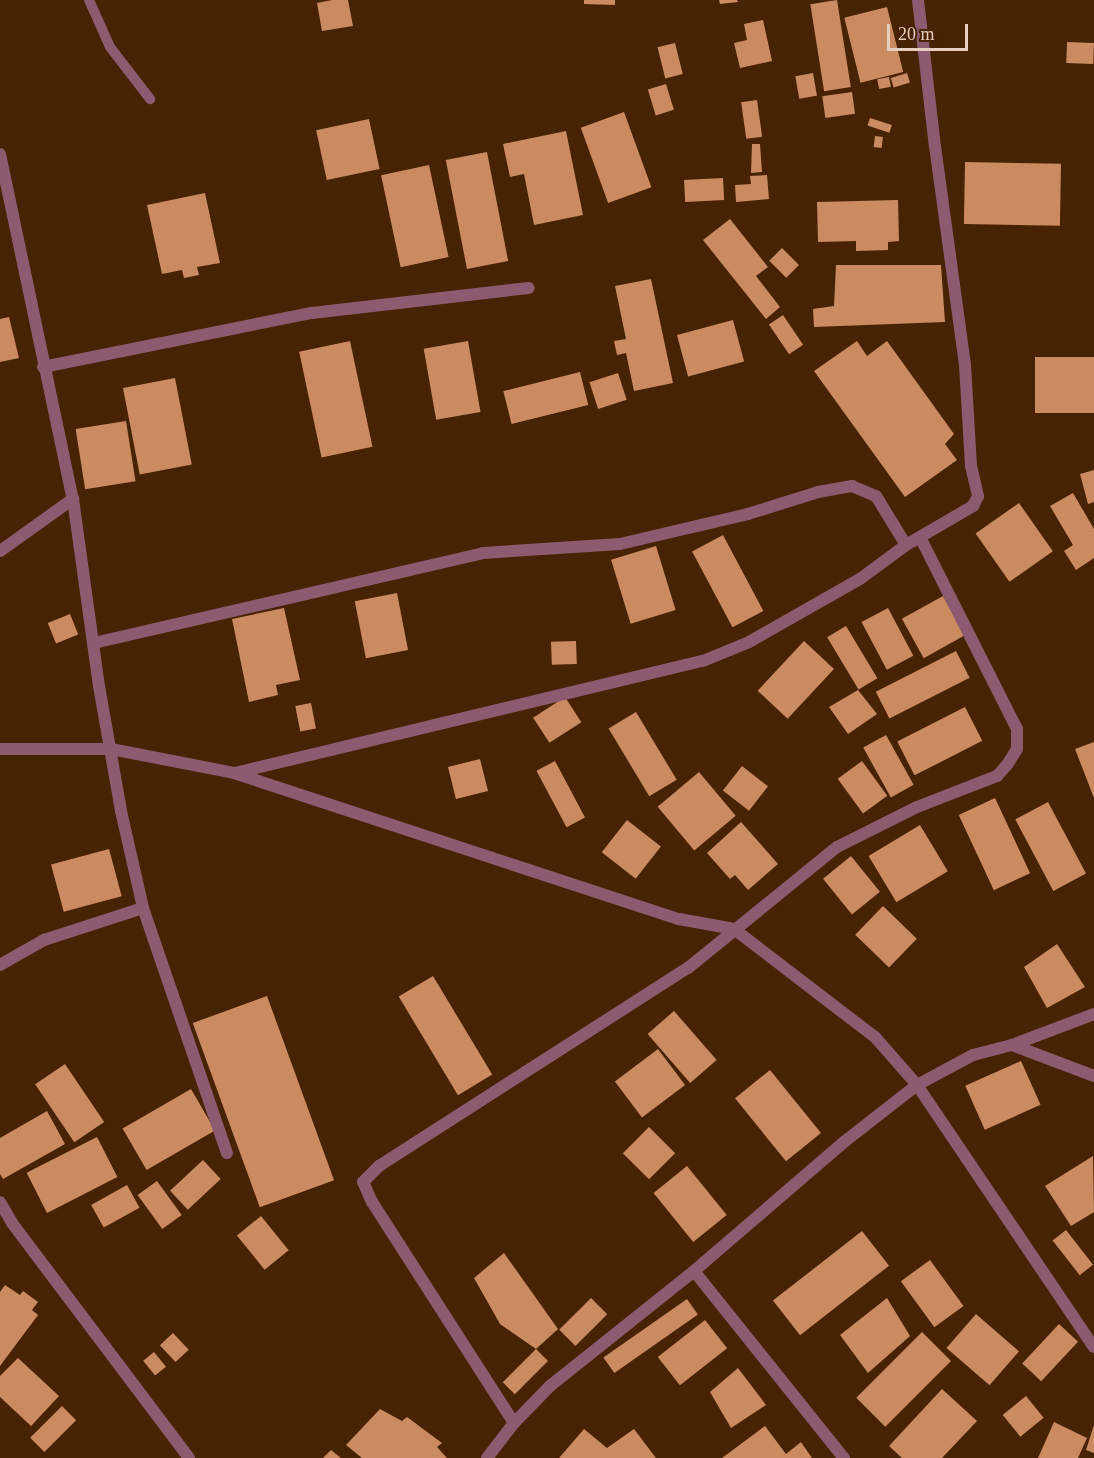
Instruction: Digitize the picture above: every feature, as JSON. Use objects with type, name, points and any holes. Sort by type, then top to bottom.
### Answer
[{"type":"street","points":[[234,773],[703,661],[749,642],[850,585],[906,545],[973,506],[978,496],[971,466],[964,365],[934,147],[918,0]]},
{"type":"street","points":[[0,154],[43,367],[73,499],[121,811],[142,909],[227,1153]]},
{"type":"street","points":[[43,367],[312,313],[529,288]]},
{"type":"street","points":[[94,644],[483,553],[620,544],[748,514],[818,492],[852,486],[876,496],[906,545]]},
{"type":"street","points":[[0,550],[73,499]]},
{"type":"street","points":[[514,1423],[372,1203],[363,1182],[379,1166],[688,968],[837,847],[918,807],[997,776],[1017,749],[1017,729],[920,537]]},
{"type":"street","points":[[0,749],[111,749],[234,773],[679,919],[734,929],[875,1037],[917,1085],[1094,1347]]},
{"type":"street","points":[[0,965],[44,940],[142,909]]},
{"type":"street","points":[[487,1458],[514,1423],[550,1386],[694,1271],[844,1142],[917,1085],[973,1056],[1012,1045],[1094,1014]]},
{"type":"street","points":[[1012,1045],[1094,1076]]},
{"type":"street","points":[[0,1202],[12,1224],[189,1458]]},
{"type":"street","points":[[694,1271],[844,1458]]},
{"type":"lane","points":[[89,0],[110,47],[150,99]]},
{"type":"building","points":[[348,0],[353,26],[322,31],[317,3]]},
{"type":"building","points":[[584,0],[615,0],[615,5],[584,4]]},
{"type":"building","points":[[719,0],[737,0],[738,2],[720,4]]},
{"type":"building","points":[[837,0],[851,87],[824,91],[810,4]]},
{"type":"building","points":[[887,7],[903,72],[861,83],[844,18]]},
{"type":"building","points":[[763,20],[772,61],[740,68],[734,43],[747,40],[744,24]]},
{"type":"building","points":[[1067,42],[1094,43],[1093,64],[1066,63]]},
{"type":"building","points":[[675,43],[683,74],[665,78],[658,47]]},
{"type":"building","points":[[813,73],[817,96],[799,99],[795,76]]},
{"type":"building","points":[[907,73],[910,83],[894,88],[891,78]]},
{"type":"building","points":[[889,77],[891,87],[879,89],[877,79]]},
{"type":"building","points":[[666,84],[674,110],[656,115],[648,90]]},
{"type":"building","points":[[852,92],[855,114],[825,118],[822,96]]},
{"type":"building","points":[[757,100],[762,137],[746,139],[741,102]]},
{"type":"building","points":[[624,112],[651,187],[608,203],[581,128]]},
{"type":"building","points":[[870,118],[892,125],[889,133],[868,126]]},
{"type":"building","points":[[369,119],[380,169],[327,180],[316,130]]},
{"type":"building","points":[[566,131],[583,215],[534,225],[524,174],[510,177],[503,144]]},
{"type":"building","points":[[875,136],[883,137],[882,148],[874,147]]},
{"type":"building","points":[[752,144],[760,144],[762,172],[751,173]]},
{"type":"building","points":[[487,152],[508,261],[467,269],[446,160]]},
{"type":"building","points":[[965,162],[1061,164],[1060,226],[964,224]]},
{"type":"building","points":[[429,165],[449,257],[401,267],[381,175]]},
{"type":"building","points":[[767,175],[769,199],[736,202],[735,185],[751,184],[750,176]]},
{"type":"building","points":[[723,178],[724,200],[685,202],[684,180]]},
{"type":"building","points":[[205,193],[220,263],[197,267],[199,275],[184,278],[182,270],[162,274],[147,205]]},
{"type":"building","points":[[898,200],[899,241],[888,242],[888,250],[856,251],[856,241],[818,242],[817,202]]},
{"type":"building","points":[[730,219],[768,267],[756,276],[780,307],[766,319],[703,240]]},
{"type":"building","points":[[782,248],[799,265],[786,278],[769,261]]},
{"type":"building","points":[[836,265],[941,265],[945,322],[814,327],[813,309],[834,306]]},
{"type":"building","points":[[651,279],[673,383],[634,391],[626,353],[617,355],[614,341],[626,339],[615,286]]},
{"type":"building","points":[[783,315],[803,345],[789,354],[769,325]]},
{"type":"building","points":[[9,317],[19,358],[0,362],[0,319]]},
{"type":"building","points":[[733,320],[744,362],[688,377],[677,335]]},
{"type":"building","points":[[350,341],[372,447],[322,457],[299,352]]},
{"type":"building","points":[[468,341],[481,412],[436,420],[424,349]]},
{"type":"building","points":[[857,341],[867,356],[887,341],[954,434],[945,444],[957,460],[905,497],[814,371]]},
{"type":"building","points":[[1035,357],[1094,357],[1094,413],[1035,413]]},
{"type":"building","points":[[580,372],[588,405],[512,424],[503,391]]},
{"type":"building","points":[[618,373],[627,400],[598,409],[589,382]]},
{"type":"building","points":[[175,378],[192,464],[140,474],[123,388]]},
{"type":"building","points":[[126,421],[136,481],[85,489],[76,429]]},
{"type":"building","points":[[1094,470],[1094,502],[1088,504],[1080,474]]},
{"type":"building","points":[[1073,493],[1094,529],[1094,558],[1076,570],[1064,551],[1073,545],[1050,506]]},
{"type":"building","points":[[1019,503],[1053,551],[1009,582],[976,533]]},
{"type":"building","points":[[723,535],[763,611],[732,627],[692,551]]},
{"type":"building","points":[[656,546],[676,610],[631,624],[611,560]]},
{"type":"building","points":[[397,593],[408,650],[366,658],[355,601]]},
{"type":"building","points":[[943,596],[965,635],[924,658],[902,619]]},
{"type":"building","points":[[284,608],[300,680],[276,685],[278,695],[249,702],[232,619]]},
{"type":"building","points":[[888,608],[913,656],[887,670],[862,622]]},
{"type":"building","points":[[70,614],[78,634],[56,643],[48,623]]},
{"type":"building","points":[[846,626],[877,678],[859,690],[827,637]]},
{"type":"building","points":[[576,641],[577,664],[552,665],[551,642]]},
{"type":"building","points":[[804,641],[834,669],[788,719],[758,691]]},
{"type":"building","points":[[956,651],[970,678],[889,719],[876,692]]},
{"type":"building","points":[[858,690],[877,714],[848,734],[829,707]]},
{"type":"building","points":[[565,697],[581,722],[549,743],[533,718]]},
{"type":"building","points":[[311,703],[316,729],[300,732],[295,706]]},
{"type":"building","points":[[965,707],[982,741],[915,775],[897,742]]},
{"type":"building","points":[[636,712],[677,780],[649,796],[609,728]]},
{"type":"building","points":[[886,735],[914,785],[891,797],[863,748]]},
{"type":"building","points":[[1094,742],[1094,798],[1075,749]]},
{"type":"building","points":[[480,759],[488,791],[456,799],[448,767]]},
{"type":"building","points":[[555,761],[585,818],[567,827],[536,771]]},
{"type":"building","points":[[862,761],[887,796],[863,813],[838,779]]},
{"type":"building","points":[[742,766],[768,786],[749,811],[723,790]]},
{"type":"building","points":[[699,772],[736,816],[694,850],[658,807]]},
{"type":"building","points":[[995,798],[1030,873],[994,890],[959,815]]},
{"type":"building","points":[[1048,802],[1086,874],[1053,891],[1015,819]]},
{"type":"building","points":[[627,820],[661,846],[636,879],[602,852]]},
{"type":"building","points":[[741,822],[778,864],[748,890],[735,875],[730,879],[707,853]]},
{"type":"building","points":[[920,825],[948,871],[896,902],[869,856]]},
{"type":"building","points":[[109,849],[122,896],[64,912],[51,865]]},
{"type":"building","points":[[851,856],[880,892],[852,914],[823,879]]},
{"type":"building","points":[[883,906],[917,939],[889,967],[855,935]]},
{"type":"building","points":[[1057,944],[1085,987],[1047,1008],[1024,967]]},
{"type":"building","points":[[433,976],[492,1075],[458,1095],[399,997]]},
{"type":"building","points":[[267,996],[334,1180],[260,1207],[193,1023]]},
{"type":"building","points":[[674,1011],[717,1060],[690,1083],[648,1034]]},
{"type":"building","points":[[658,1049],[685,1085],[642,1117],[615,1081]]},
{"type":"building","points":[[1021,1061],[1041,1105],[985,1130],[965,1086]]},
{"type":"building","points":[[65,1064],[104,1122],[74,1142],[35,1084]]},
{"type":"building","points":[[770,1070],[821,1133],[786,1161],[735,1098]]},
{"type":"building","points":[[191,1089],[215,1131],[147,1170],[123,1128]]},
{"type":"building","points":[[47,1111],[65,1144],[3,1179],[0,1174],[0,1138]]},
{"type":"building","points":[[649,1127],[675,1153],[649,1179],[623,1153]]},
{"type":"building","points":[[97,1137],[117,1177],[47,1213],[27,1173]]},
{"type":"building","points":[[1093,1156],[1094,1212],[1071,1226],[1045,1186]]},
{"type":"building","points":[[203,1160],[221,1179],[188,1210],[170,1191]]},
{"type":"building","points":[[687,1166],[727,1215],[693,1242],[654,1193]]},
{"type":"building","points":[[157,1181],[182,1215],[162,1229],[138,1195]]},
{"type":"building","points":[[127,1185],[140,1208],[104,1228],[91,1205]]},
{"type":"building","points":[[261,1216],[289,1250],[265,1270],[237,1236]]},
{"type":"building","points":[[1066,1230],[1093,1265],[1080,1275],[1053,1240]]},
{"type":"building","points":[[862,1231],[889,1266],[800,1335],[773,1301]]},
{"type":"building","points":[[504,1253],[558,1329],[536,1349],[500,1324],[474,1278]]},
{"type":"building","points":[[930,1260],[964,1306],[934,1327],[901,1281]]},
{"type":"building","points":[[5,1285],[20,1295],[23,1291],[38,1302],[32,1310],[38,1315],[0,1366],[0,1292]]},
{"type":"building","points":[[591,1298],[607,1314],[575,1346],[559,1330]]},
{"type":"building","points":[[887,1298],[910,1336],[868,1373],[840,1335]]},
{"type":"building","points":[[687,1299],[698,1315],[614,1373],[603,1358]]},
{"type":"building","points":[[976,1314],[1019,1351],[989,1385],[946,1348]]},
{"type":"building","points":[[705,1320],[727,1348],[680,1385],[658,1357]]},
{"type":"building","points":[[1059,1324],[1078,1342],[1041,1381],[1022,1363]]},
{"type":"building","points":[[922,1332],[951,1361],[885,1427],[856,1398]]},
{"type":"building","points":[[173,1333],[189,1350],[176,1362],[160,1345]]},
{"type":"building","points":[[536,1349],[548,1361],[515,1394],[503,1382]]},
{"type":"building","points":[[154,1352],[166,1367],[155,1376],[143,1361]]},
{"type":"building","points":[[18,1358],[59,1396],[31,1426],[0,1397],[0,1376]]},
{"type":"building","points":[[738,1368],[766,1405],[731,1428],[710,1392]]},
{"type":"building","points":[[942,1389],[977,1421],[942,1458],[902,1458],[889,1446]]},
{"type":"building","points":[[1026,1396],[1044,1418],[1020,1437],[1003,1415]]},
{"type":"building","points":[[62,1406],[76,1420],[44,1452],[30,1438]]},
{"type":"building","points":[[380,1409],[402,1421],[407,1417],[442,1443],[437,1447],[447,1458],[362,1458],[346,1445]]},
{"type":"building","points":[[1054,1422],[1087,1438],[1078,1458],[1038,1458]]},
{"type":"building","points":[[1094,1425],[1094,1453],[1086,1450]]},
{"type":"building","points":[[765,1426],[786,1454],[801,1442],[812,1458],[722,1458]]},
{"type":"building","points":[[584,1429],[607,1448],[634,1429],[656,1458],[559,1458]]},
{"type":"building","points":[[331,1450],[341,1458],[323,1458]]}]
